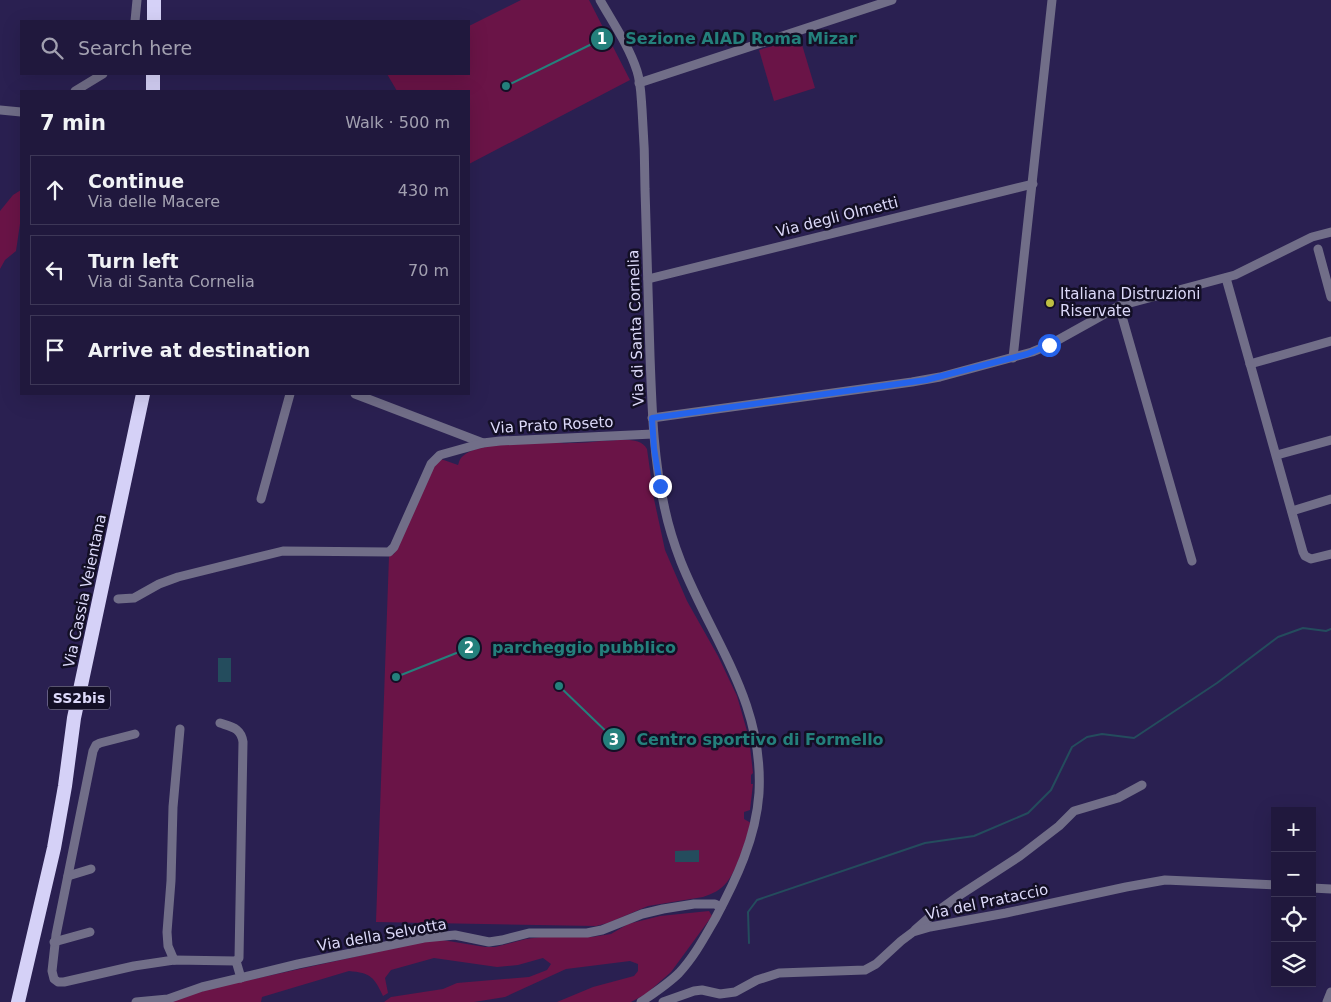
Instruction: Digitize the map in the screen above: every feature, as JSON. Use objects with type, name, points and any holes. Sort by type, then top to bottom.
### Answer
[{"type":"highway","points":[[154,0],[154,20]]},
{"type":"highway","points":[[163,0],[163,20]]},
{"type":"highway","points":[[153,75],[153,90]]},
{"type":"highway","points":[[162,75],[162,90]]},
{"type":"highway","name":"Via Cassia Veientana","points":[[10,1002],[45,846],[66,717],[120,468],[134,395]]},
{"type":"highway","name":"Via Cassia Veientana","points":[[18,1002],[54,848],[74,718],[143,395]]},
{"type":"street","points":[[134,20],[136,0]]},
{"type":"street","name":"Via di Santa Cornelia","points":[[600,0],[629,52],[638,73],[644,137],[652,418],[660,486],[676,550],[695,594],[741,687],[752,718],[757,742],[759,784],[756,816],[739,871],[721,908],[700,946],[688,963],[674,977],[641,1002]]},
{"type":"street","points":[[639,83],[892,0]]},
{"type":"street","points":[[1013,358],[1052,0]]},
{"type":"street","points":[[77,90],[101,75]]},
{"type":"street","points":[[0,110],[20,112]]},
{"type":"street","name":"Via degli Olmetti","points":[[648,279],[1033,184]]},
{"type":"street","points":[[652,418],[912,382],[940,377],[1013,358],[1044,348],[1119,306],[1226,278],[1240,273],[1312,237],[1331,232]]},
{"type":"street","points":[[1318,249],[1331,297]]},
{"type":"street","points":[[1226,278],[1305,556],[1310,559],[1331,554]]},
{"type":"street","points":[[1119,306],[1192,561]]},
{"type":"street","points":[[1250,364],[1331,341]]},
{"type":"street","points":[[261,499],[290,395]]},
{"type":"street","name":"Via Prato Roseto","points":[[358,395],[483,444]]},
{"type":"street","name":"Via Prato Roseto","points":[[118,599],[134,598],[178,577],[283,551],[389,552],[394,548],[430,464],[437,457],[446,454],[483,444],[512,440],[653,434]]},
{"type":"street","points":[[1276,455],[1331,440]]},
{"type":"street","points":[[1292,511],[1331,499]]},
{"type":"street","points":[[220,724],[239,730],[242,734],[243,742],[239,958],[236,961],[241,978]]},
{"type":"street","points":[[174,960],[168,946],[167,932],[171,881],[173,807],[180,729]]},
{"type":"street","points":[[135,734],[102,742],[94,748],[54,942],[52,971],[54,979],[58,982],[69,981],[134,966],[174,960],[236,961]]},
{"type":"street","points":[[913,932],[960,895],[1020,856],[1059,826],[1074,811],[1118,798],[1142,785]]},
{"type":"street","points":[[68,876],[92,869]]},
{"type":"street","name":"Via del Prataccio","points":[[663,1002],[702,990],[728,994],[743,989],[757,980],[779,973],[865,970],[876,964],[913,932],[1126,886],[1165,880],[1271,885]]},
{"type":"street","points":[[1316,888],[1331,889]]},
{"type":"street","name":"Via della Selvotta","points":[[136,1002],[168,999],[202,987],[298,964],[424,938],[456,935],[489,942],[529,933],[587,933],[602,930],[642,914],[664,909],[705,904],[715,904],[721,908]]},
{"type":"street","points":[[54,942],[90,932]]},
{"type":"street","points":[[1327,1002],[1331,992]]},
{"type":"shaded area","points":[[521,0],[589,0],[630,80],[470,163],[470,90],[396,90],[388,75],[470,75],[470,26]]},
{"type":"shaded area","points":[[800,38],[815,88],[774,101],[759,50]]},
{"type":"shaded area","points":[[20,191],[20,224],[16,251],[5,260],[0,269],[0,211],[13,195]]},
{"type":"shaded area","points":[[633,440],[644,445],[647,449],[654,499],[665,550],[687,601],[718,656],[737,696],[749,738],[753,773],[751,775],[751,784],[753,784],[750,810],[744,812],[744,819],[751,823],[735,869],[725,885],[710,895],[648,906],[608,923],[596,926],[376,922],[389,556],[394,554],[438,458],[458,465],[461,458],[469,452],[497,445]]},
{"type":"shaded area","points":[[709,911],[712,916],[671,972],[646,994],[631,1002],[557,1002],[593,987],[634,976],[638,971],[638,964],[630,961],[566,969],[505,997],[474,1002],[384,1002],[391,997],[443,989],[457,983],[529,977],[547,970],[551,964],[543,958],[518,965],[497,967],[434,958],[391,970],[385,978],[388,993],[383,996],[371,977],[349,971],[262,997],[261,1002],[162,1002],[217,987],[436,939],[495,947],[526,939],[548,936],[592,937],[611,934],[628,924],[660,916]]},
{"type":"water","points":[[218,658],[231,658],[231,682],[218,682]]},
{"type":"water","points":[[699,850],[699,862],[675,862],[675,851]]},
{"type":"waterway","points":[[749,943],[748,912],[757,900],[925,843],[974,836],[1028,813],[1051,790],[1072,747],[1087,737],[1102,734],[1134,738],[1217,683],[1278,637],[1303,628],[1326,631],[1331,629]]},
{"type":"place","name":"Sezione AIAD Roma Mizar","points":[[506,86]]},
{"type":"place","name":"Italiana Distruzioni Riservate","points":[[1050,303]]},
{"type":"place","name":"parcheggio pubblico","points":[[396,677]]},
{"type":"place","name":"Centro sportivo di Formello","points":[[559,686]]},
{"type":"route","points":[[660,486],[654,448],[652,418],[926,380],[1027,354],[1049,345]]}]
